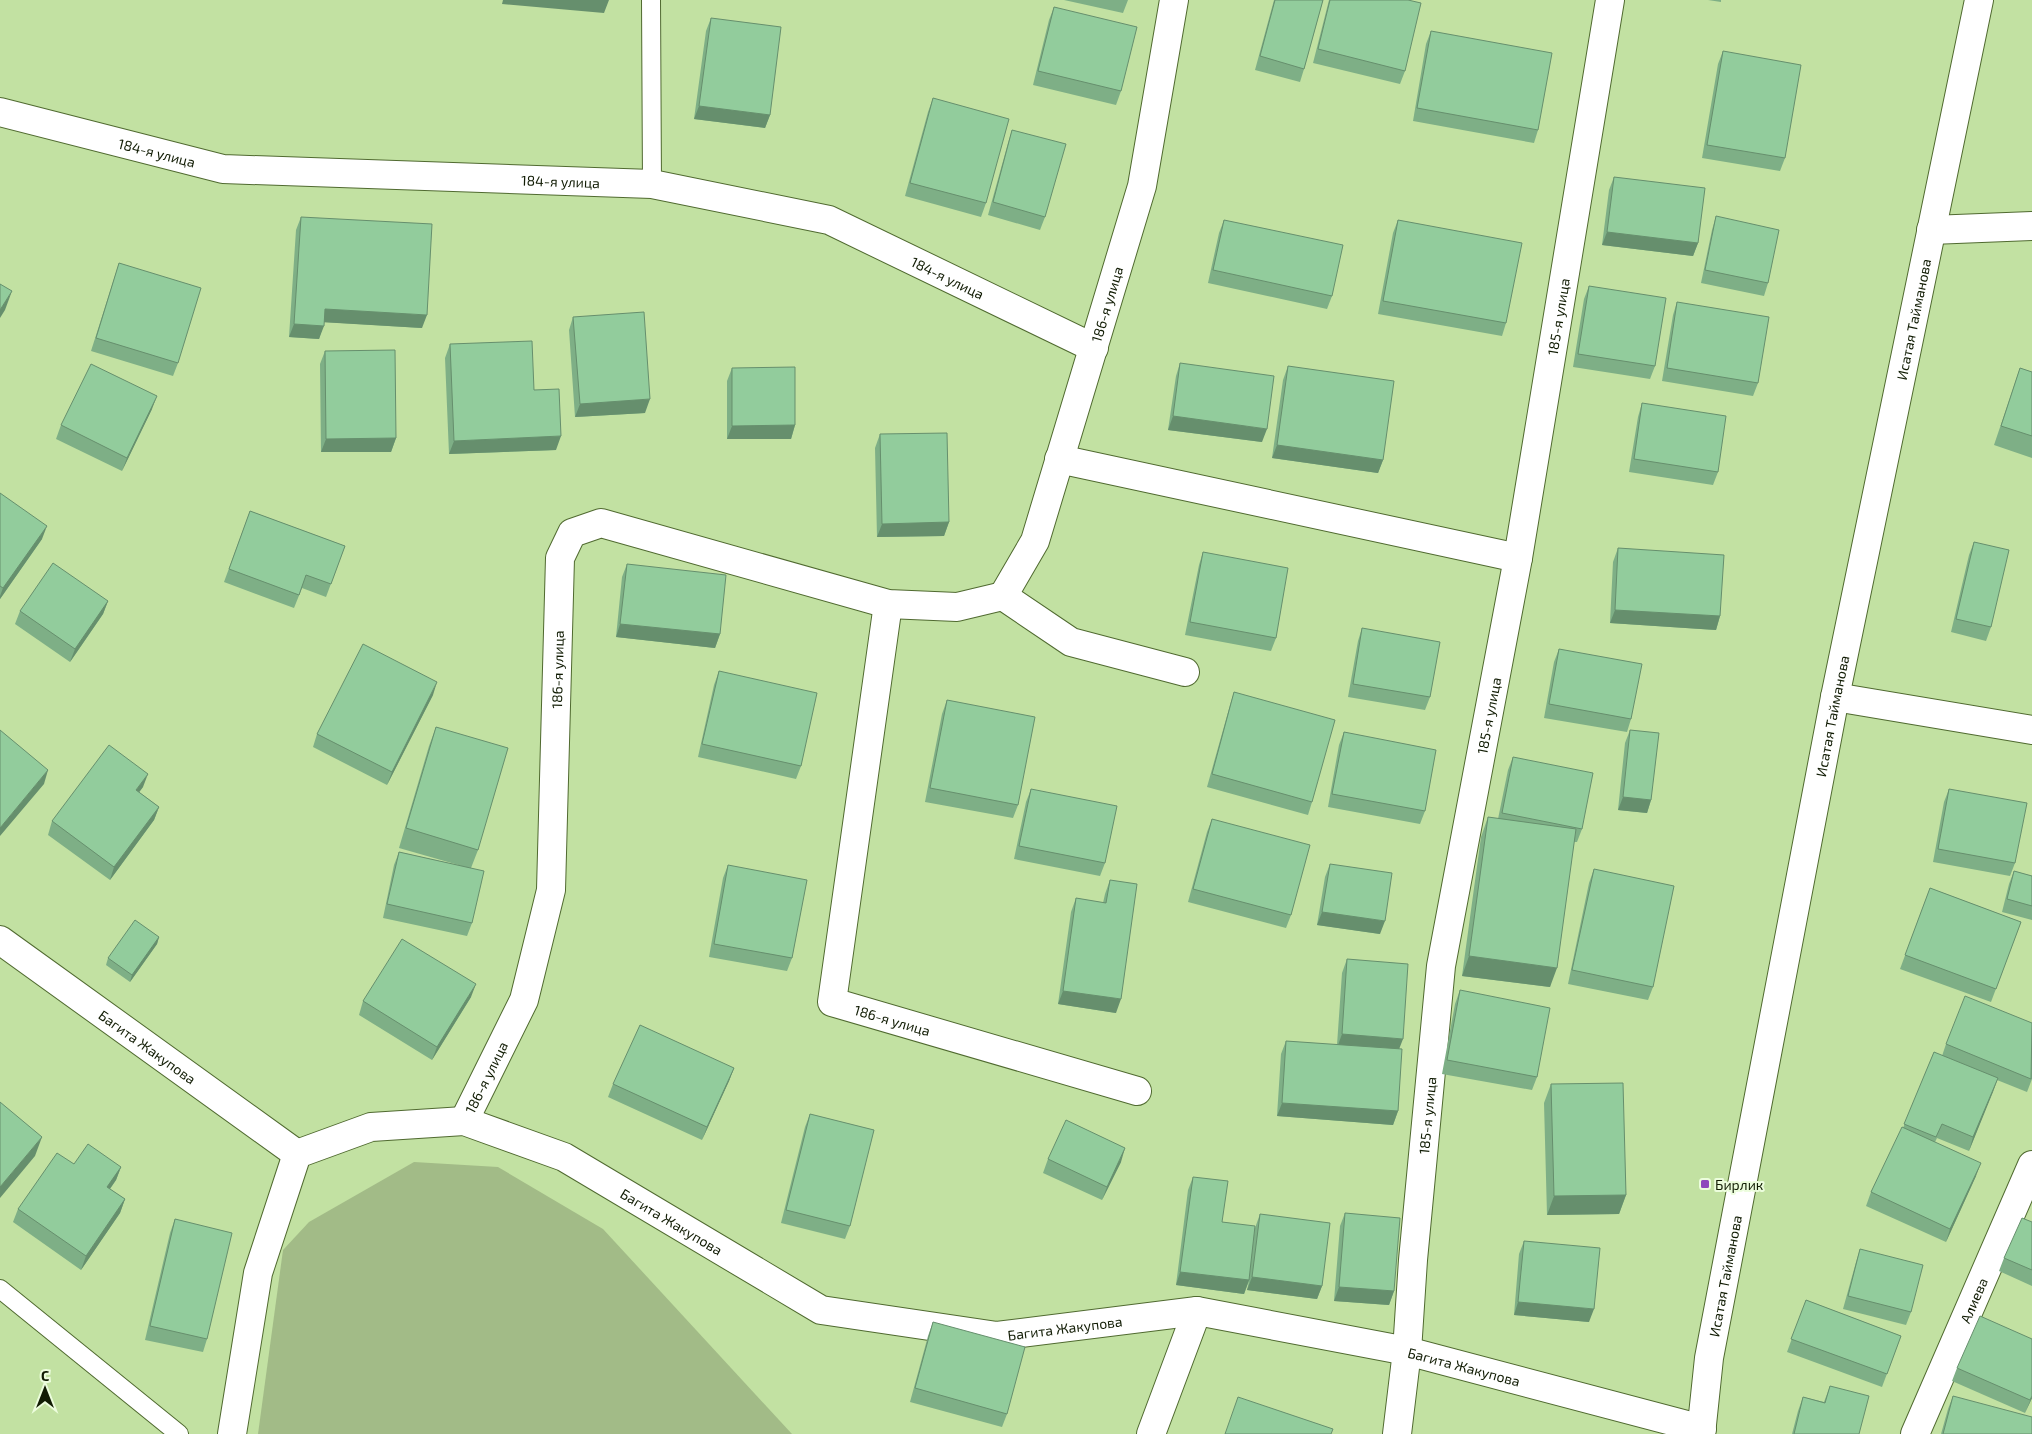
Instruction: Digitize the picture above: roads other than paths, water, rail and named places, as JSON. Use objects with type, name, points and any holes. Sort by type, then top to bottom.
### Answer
[{"type":"street","name":"186-я улица","points":[[464,1121],[524,1000],[551,890],[560,558],[572,533],[601,523],[888,604],[957,607],[1003,596],[1035,542],[1142,186],[1174,0]]},
{"type":"street","name":"185-я улица","points":[[1397,1434],[1407,1351],[1413,1260],[1441,966],[1518,558],[1610,0]]},
{"type":"street","name":"Исатая Тайманова","points":[[1702,1431],[1709,1358],[1835,697],[1979,0]]},
{"type":"street","name":"184-я улица","points":[[0,112],[223,169],[652,184],[829,220],[1094,348]]},
{"type":"street","points":[[1931,230],[2032,226]]},
{"type":"street","points":[[1059,459],[1518,558]]},
{"type":"street","points":[[1003,596],[1071,642],[1185,672]]},
{"type":"street","name":"186-я улица","points":[[888,604],[832,1002],[1137,1091]]},
{"type":"street","points":[[1835,697],[2032,730]]},
{"type":"street","name":"Багита Жакупова","points":[[0,940],[297,1154]]},
{"type":"street","points":[[232,1434],[258,1273],[297,1154],[371,1127],[464,1121]]},
{"type":"street","name":"Багита Жакупова","points":[[464,1121],[564,1157],[821,1310],[997,1336],[1197,1311],[1407,1351],[1702,1431]]},
{"type":"street","name":"Алиева","points":[[1915,1434],[2032,1165]]},
{"type":"street","points":[[1151,1434],[1197,1311]]},
{"type":"lane","points":[[651,0],[652,184]]},
{"type":"lane","points":[[0,1290],[180,1434]]},
{"type":"place","name":"Бирлик","points":[[1705,1184]]}]
